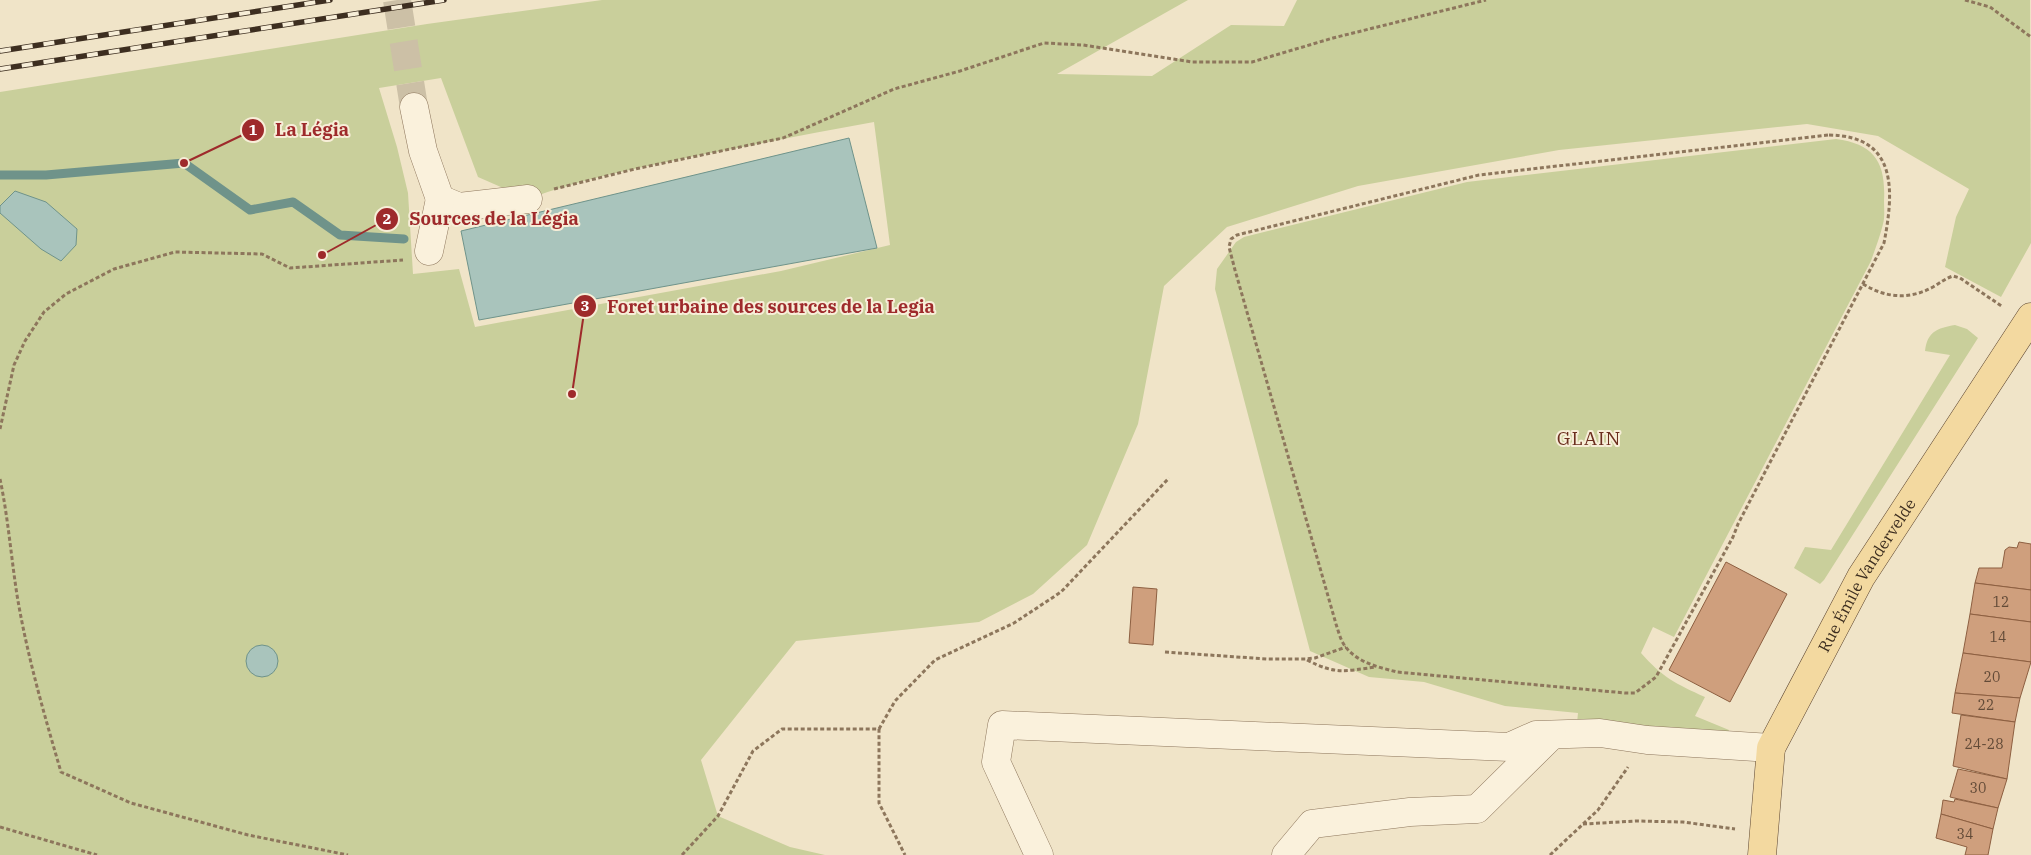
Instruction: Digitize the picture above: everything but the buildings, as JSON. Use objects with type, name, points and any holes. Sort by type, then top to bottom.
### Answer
[{"type":"main road","name":"Rue Émile Vandervelde","points":[[1763,842],[1770,748],[1861,577],[2029,320]]},
{"type":"street","points":[[414,107],[422,151],[440,199],[430,251]]},
{"type":"street","points":[[440,199],[459,207],[528,199]]},
{"type":"street","points":[[1039,855],[996,762],[1002,725],[1509,747],[1536,735],[1600,733],[1647,740],[1770,748]]},
{"type":"street","points":[[1286,855],[1312,824],[1410,812],[1477,808],[1552,735]]},
{"type":"path","points":[[528,199],[573,183],[783,138],[894,89],[960,71],[1044,43],[1084,45],[1192,62],[1252,62],[1333,38],[1486,0]]},
{"type":"path","points":[[1965,0],[1990,7],[2031,37]]},
{"type":"path","points":[[1846,135],[1863,141],[1877,151],[1886,166],[1889,185],[1884,243],[1733,537],[1656,677],[1634,693],[1625,693],[1397,672],[1376,667],[1356,658],[1346,647],[1336,624],[1229,248],[1231,239],[1237,234],[1479,175],[1819,136],[1846,135]]},
{"type":"path","points":[[0,429],[14,365],[25,341],[44,312],[66,294],[114,269],[175,252],[262,254],[290,268],[401,261],[430,251]]},
{"type":"path","points":[[1863,284],[1874,291],[1903,296],[1918,294],[1953,276],[1960,278],[2029,320]]},
{"type":"path","points":[[905,855],[879,803],[878,729],[895,701],[935,660],[1014,623],[1061,592],[1169,478]]},
{"type":"path","points":[[0,479],[8,514],[18,596],[35,680],[62,772],[131,802],[248,835],[348,855]]},
{"type":"path","points":[[1165,652],[1306,660],[1346,647]]},
{"type":"path","points":[[1306,660],[1338,672],[1376,667]]},
{"type":"path","points":[[682,855],[718,816],[753,751],[782,729],[878,729]]},
{"type":"path","points":[[1550,855],[1598,810],[1647,740]]},
{"type":"path","points":[[1584,824],[1636,821],[1683,822],[1723,828],[1763,842]]},
{"type":"path","points":[[0,827],[97,855]]},
{"type":"green space","points":[[602,0],[1188,0],[1057,74],[1152,76],[1231,25],[1284,26],[1297,0],[2030,0],[2031,243],[2001,297],[1945,267],[1956,217],[1969,189],[1878,136],[1807,124],[1559,150],[1358,186],[1227,227],[1164,286],[1138,424],[1087,545],[1033,594],[979,622],[796,641],[701,760],[718,816],[790,847],[825,855],[0,855],[0,92],[427,24]],"holes":[[[441,78],[478,177],[528,199],[588,180],[628,170],[874,122],[890,245],[781,271],[475,327],[459,269],[413,274],[408,193],[397,147],[379,88]]]},
{"type":"green space","points":[[1836,139],[1860,145],[1869,151],[1880,166],[1883,176],[1884,218],[1871,261],[1674,637],[1653,627],[1641,653],[1670,679],[1705,697],[1695,716],[1729,730],[1727,736],[1577,723],[1578,713],[1505,706],[1424,682],[1369,677],[1310,651],[1215,289],[1217,269],[1236,242],[1244,237],[1467,182]]},
{"type":"green space","points":[[1955,325],[1967,329],[1978,338],[1820,584],[1794,568],[1805,547],[1831,550],[1950,355],[1925,351],[1928,339],[1934,332]]},
{"type":"water","points":[[849,138],[877,248],[479,320],[461,231]]},
{"type":"water","points":[[15,191],[46,202],[77,229],[76,245],[61,261],[41,249],[0,213],[0,206]]},
{"type":"water","points":[[262,645],[268,646],[273,650],[277,655],[277,667],[273,672],[268,676],[262,677],[256,676],[251,672],[247,667],[246,661],[247,655],[251,650],[256,646]]},
{"type":"waterway","points":[[0,175],[46,175],[184,163],[250,210],[293,202],[340,235],[404,239]]},
{"type":"tunnel","points":[[397,0],[414,107]]},
{"type":"railway","points":[[0,51],[330,0]]},
{"type":"railway","points":[[0,69],[444,0]]},
{"type":"place","name":"La Légia","points":[[184,163]]},
{"type":"place","name":"Sources de la Légia","points":[[322,255]]},
{"type":"place","name":"Foret urbaine des sources de la Legia","points":[[572,394]]},
{"type":"district","name":"GLAIN","points":[[1589,438]]}]
